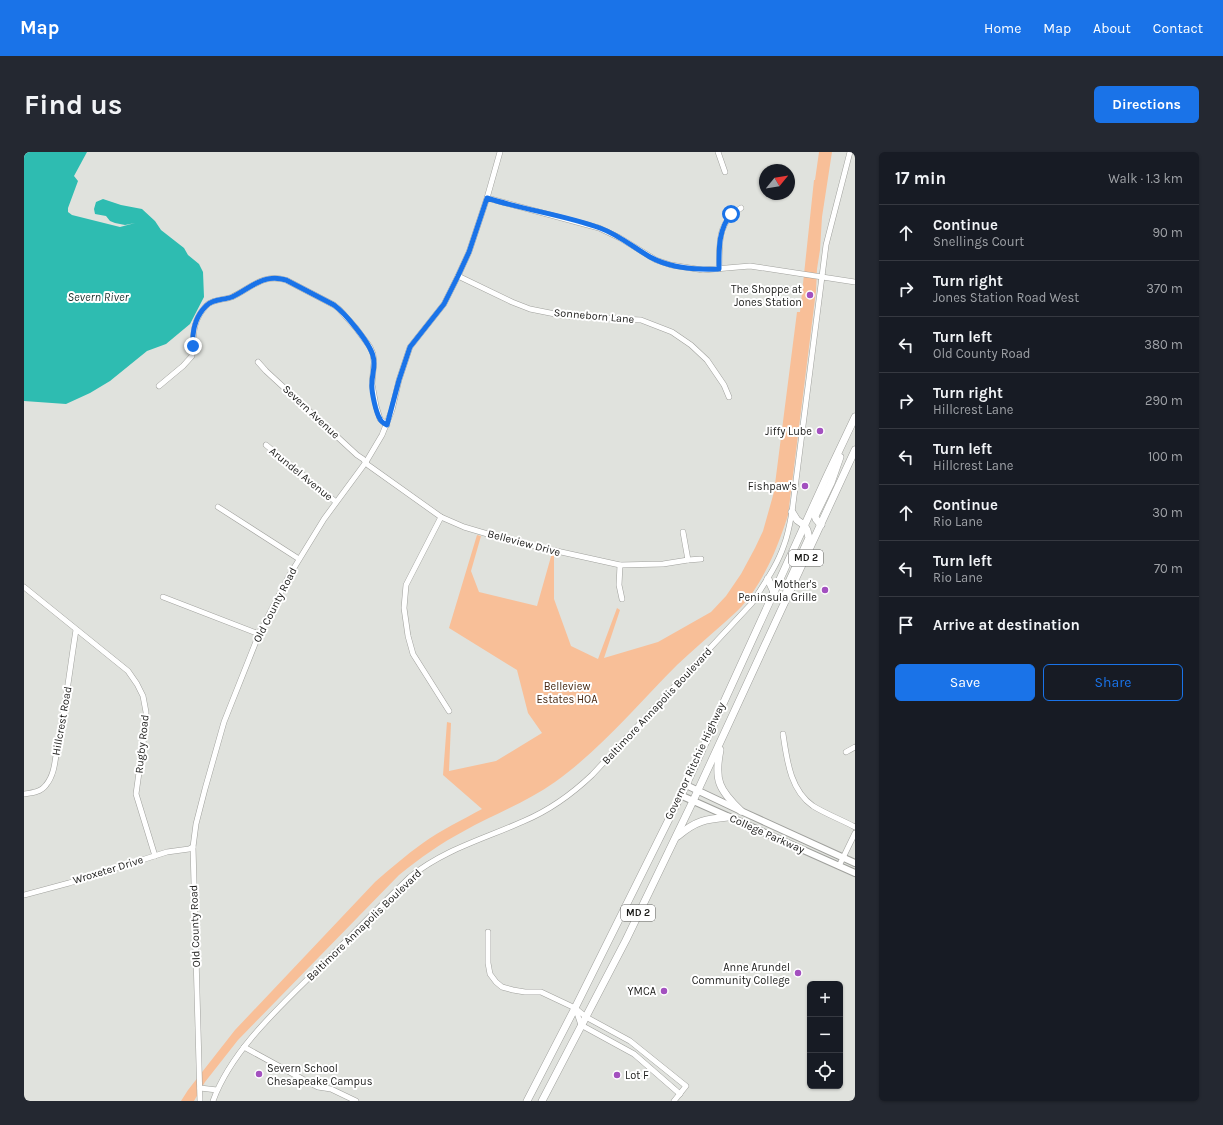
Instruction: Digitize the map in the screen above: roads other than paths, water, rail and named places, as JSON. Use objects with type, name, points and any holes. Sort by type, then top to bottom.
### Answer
[{"type":"highway","points":[[821,525],[816,519],[817,511],[831,483],[854,419]]},
{"type":"highway","name":"Governor Ritchie Highway","points":[[527,1101],[686,785],[804,525],[854,419]]},
{"type":"highway","name":"Governor Ritchie Highway","points":[[542,1101],[626,940],[698,791],[855,450]]},
{"type":"highway","points":[[784,606],[788,584],[809,538],[808,530],[797,520],[792,512]]},
{"type":"highway","points":[[768,579],[774,592]]},
{"type":"highway","points":[[722,738],[717,771],[718,778],[724,794],[740,811]]},
{"type":"highway","points":[[674,839],[693,824],[702,820],[728,817]]},
{"type":"main road","name":"College Parkway","points":[[686,785],[855,863]]},
{"type":"main road","name":"College Parkway","points":[[680,795],[855,873]]},
{"type":"street","name":"Old County Road","points":[[200,1101],[193,847],[196,824],[224,722],[259,634],[277,598],[324,519],[366,462],[387,425],[399,380],[410,347],[444,304],[469,252],[487,198],[500,152]]},
{"type":"street","points":[[718,152],[725,172]]},
{"type":"street","name":"Baltimore Annapolis Boulevard","points":[[213,1101],[229,1067],[244,1046],[396,891],[421,868],[455,849],[536,816],[563,800],[577,789],[592,775],[752,603],[768,579],[785,544],[792,512],[826,245],[850,152]]},
{"type":"street","points":[[487,198],[613,233],[649,256],[664,263],[686,268],[719,269],[750,266],[855,282]]},
{"type":"street","points":[[719,269],[721,235],[728,217],[740,208]]},
{"type":"street","name":"Sonneborn Lane","points":[[458,276],[530,309],[566,316],[641,320],[672,332],[690,344],[707,360],[724,385],[729,397]]},
{"type":"street","points":[[159,386],[183,366],[192,356],[192,336],[195,322],[206,306],[233,296],[267,278],[278,277],[334,305],[356,328],[373,354],[374,362],[372,384],[374,399],[380,420],[387,425]]},
{"type":"street","name":"Severn Avenue","points":[[258,362],[366,462]]},
{"type":"street","name":"Arundel Avenue","points":[[266,445],[336,502]]},
{"type":"street","name":"Belleview Drive","points":[[366,462],[368,465],[441,517],[464,527],[491,535],[620,565],[663,564],[701,559]]},
{"type":"street","points":[[218,507],[299,560]]},
{"type":"street","points":[[441,517],[406,585],[404,608],[408,636],[413,654],[449,711]]},
{"type":"street","points":[[683,532],[688,560]]},
{"type":"street","points":[[620,565],[619,585],[622,599]]},
{"type":"street","name":"Rugby Road","points":[[24,586],[128,671],[143,696],[146,722],[136,794],[155,856]]},
{"type":"street","points":[[163,597],[259,634]]},
{"type":"street","name":"Hillcrest Road","points":[[24,794],[41,790],[46,785],[54,770],[64,716],[76,630]]},
{"type":"street","points":[[783,734],[789,770],[794,783],[801,794],[813,806],[855,827]]},
{"type":"street","points":[[846,752],[855,747]]},
{"type":"street","points":[[839,866],[855,833]]},
{"type":"street","name":"Wroxeter Drive","points":[[24,895],[69,883],[175,850],[189,849],[193,847]]},
{"type":"street","points":[[488,932],[488,963],[490,974],[496,982],[502,987],[513,990],[541,992],[575,1008],[586,1017],[630,1041],[686,1086],[674,1101]]},
{"type":"street","points":[[575,1008],[581,1025],[634,1054],[680,1094]]},
{"type":"street","points":[[244,1046],[318,1087],[331,1089],[356,1101]]},
{"type":"street","points":[[200,1088],[217,1090]]},
{"type":"water","name":"Severn River","points":[[24,152],[87,152],[74,176],[78,181],[68,208],[68,212],[72,215],[120,227],[135,223],[125,225],[115,223],[110,221],[106,216],[95,214],[94,209],[96,202],[103,199],[121,205],[142,209],[155,221],[161,230],[184,248],[188,255],[199,264],[203,272],[204,297],[190,324],[166,344],[147,351],[110,381],[90,393],[66,404],[24,401]]},
{"type":"place","name":"The Shoppe at Jones Station","points":[[810,295]]},
{"type":"place","name":"Jiffy Lube","points":[[820,431]]},
{"type":"place","name":"Fishpaw's","points":[[805,486]]},
{"type":"place","name":"Mother's Peninsula Grille","points":[[825,590]]},
{"type":"place","name":"Anne Arundel Community College","points":[[798,973]]},
{"type":"place","name":"YMCA","points":[[664,991]]},
{"type":"place","name":"Severn School Chesapeake Campus","points":[[259,1074]]},
{"type":"place","name":"Lot F","points":[[617,1075]]},
{"type":"park label","name":"Belleview Estates HOA","points":[[567,692]]}]
